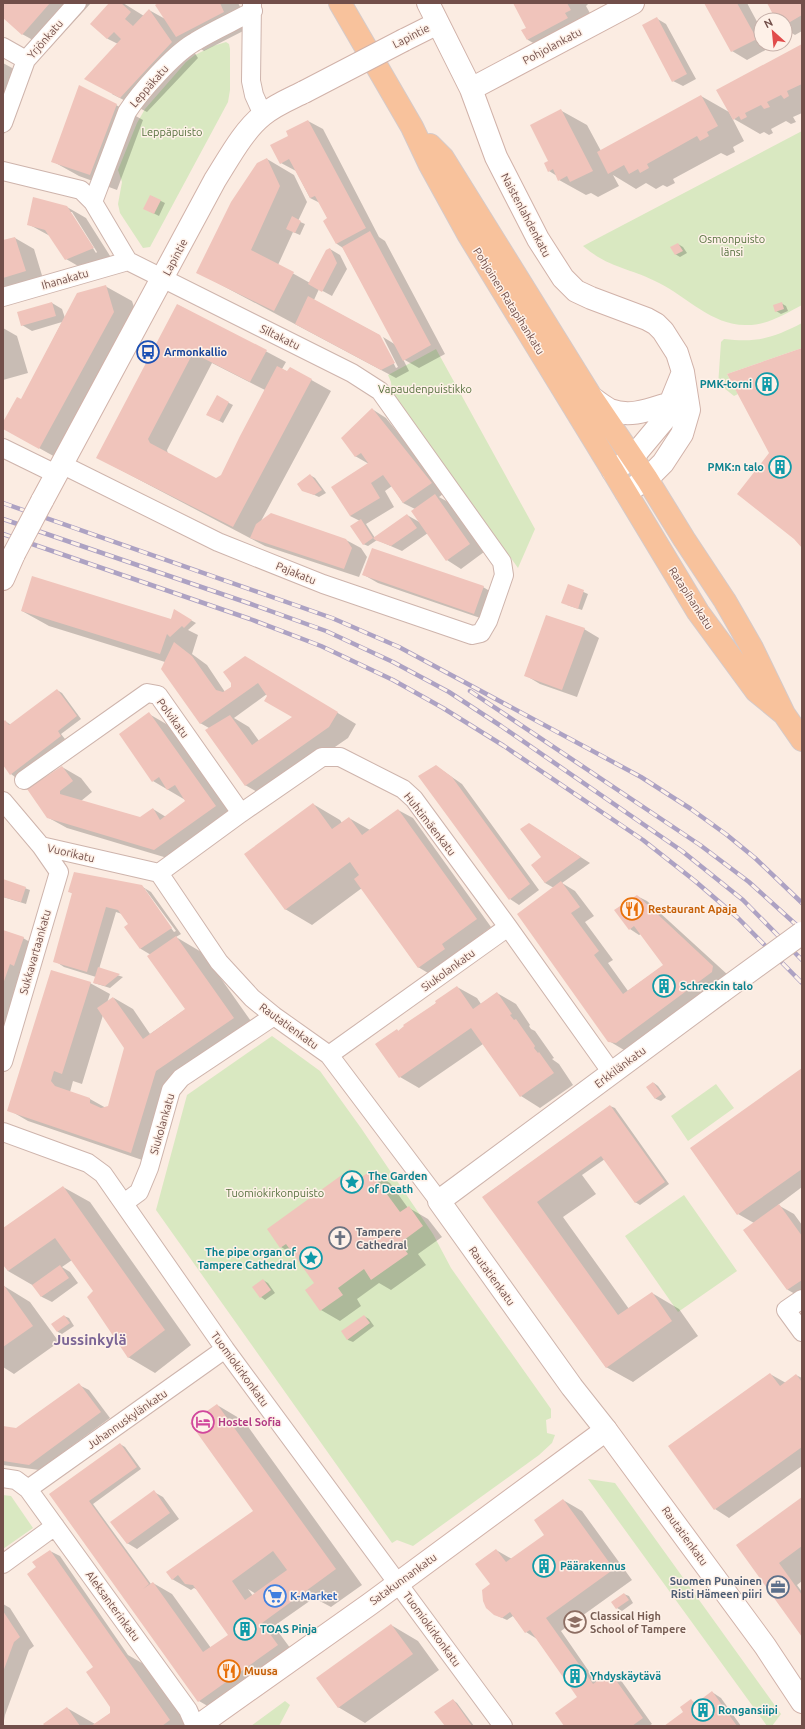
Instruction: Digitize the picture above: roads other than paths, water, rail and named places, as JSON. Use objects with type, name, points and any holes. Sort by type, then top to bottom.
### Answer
[{"type":"main road","name":"Pohjoinen Ratapihankatu","points":[[340,3],[412,127],[430,165],[468,234],[614,470]]},
{"type":"main road","name":"Naistenlahdenkatu","points":[[428,3],[471,89],[496,157],[538,239],[562,278],[576,291],[656,324],[663,331],[677,353],[683,372],[689,410],[682,434],[663,463],[648,479],[626,492]]},
{"type":"main road","name":"Pohjolankatu","points":[[471,89],[633,3]]},
{"type":"main road","name":"Lapintie","points":[[3,579],[14,554],[58,469],[163,279],[215,180],[252,126],[263,115],[304,92],[438,23]]},
{"type":"main road","name":"Pohjoinen Ratapihankatu","points":[[412,127],[443,158],[592,398],[632,458]]},
{"type":"main road","points":[[614,470],[632,458],[662,421],[683,372]]},
{"type":"main road","points":[[592,398],[610,410],[624,414],[637,413],[671,403]]},
{"type":"main road","name":"Ratapihankatu","points":[[632,458],[648,479],[684,539],[725,601],[752,648],[784,714],[802,740]]},
{"type":"main road","name":"Ratapihankatu","points":[[614,470],[698,612],[756,690],[784,714]]},
{"type":"main road","name":"Erkkilänkatu","points":[[439,1201],[802,933]]},
{"type":"main road","name":"Rautatienkatu","points":[[439,1201],[572,1387],[606,1430],[765,1646],[802,1702]]},
{"type":"main road","name":"Satakunnankatu","points":[[198,1726],[399,1583],[606,1430]]},
{"type":"street","name":"Yrjönkatu","points":[[3,123],[26,60],[77,3]]},
{"type":"street","points":[[253,7],[250,55],[251,81],[254,95],[263,115]]},
{"type":"street","name":"Leppäkatu","points":[[93,202],[127,112],[134,101],[178,54],[192,43],[253,7]]},
{"type":"street","points":[[3,47],[26,60]]},
{"type":"street","points":[[3,171],[81,190],[93,202],[128,262]]},
{"type":"street","name":"Siltakatu","points":[[128,262],[352,373],[380,390],[502,562],[504,575]]},
{"type":"street","name":"Ihanakatu","points":[[3,297],[128,262]]},
{"type":"street","name":"Pajakatu","points":[[3,448],[58,469],[218,542],[323,584],[472,635],[481,633],[488,621],[504,575]]},
{"type":"street","name":"Polvikatu","points":[[24,780],[146,693],[158,695],[240,813]]},
{"type":"street","name":"Huhtimäenkatu","points":[[159,873],[240,813],[322,757],[340,757],[403,789],[414,799],[508,927],[612,1073]]},
{"type":"street","name":"Vuorikatu","points":[[3,801],[41,846],[159,873]]},
{"type":"street","name":"Sukkavartaankatu","points":[[3,1062],[59,872],[41,846]]},
{"type":"street","name":"Rautatienkatu","points":[[159,873],[226,971],[252,998],[274,1016],[330,1055],[439,1201]]},
{"type":"street","name":"Siukolankatu","points":[[330,1055],[508,927]]},
{"type":"street","name":"Siukolankatu","points":[[124,1203],[139,1192],[149,1168],[172,1090],[181,1078],[274,1016]]},
{"type":"street","name":"Tuomiokirkonkatu","points":[[3,1132],[88,1163],[104,1174],[225,1349],[503,1726]]},
{"type":"street","points":[[802,1299],[786,1310],[802,1332]]},
{"type":"street","name":"Juhannuskylänkatu","points":[[28,1489],[225,1349]]},
{"type":"street","points":[[3,1478],[16,1480],[28,1489]]},
{"type":"street","name":"Aleksanterinkatu","points":[[28,1489],[188,1710],[195,1726]]},
{"type":"street","points":[[3,1564],[55,1526]]},
{"type":"railway","points":[[3,503],[332,618],[399,647],[641,777],[691,809],[727,835],[755,858],[802,903]]},
{"type":"railway","points":[[3,519],[326,631],[393,662],[449,692],[501,726],[682,851],[743,900],[802,960]]},
{"type":"railway","points":[[3,534],[250,619],[321,646],[393,680],[443,708],[504,746],[643,840],[695,881],[738,918],[802,983]]},
{"type":"railway","points":[[470,691],[700,845],[749,882],[802,930]]},
{"type":"place","name":"Armonkallio","points":[[148,352]]},
{"type":"place","name":"PMK-torni","points":[[767,384]]},
{"type":"place","name":"PMK:n talo","points":[[780,467]]},
{"type":"place","name":"Restaurant Apaja","points":[[632,909]]},
{"type":"place","name":"Schreckin talo","points":[[664,986]]},
{"type":"place","name":"The Garden of Death","points":[[352,1182]]},
{"type":"place","name":"Tampere Cathedral","points":[[340,1238]]},
{"type":"place","name":"The pipe organ of Tampere Cathedral","points":[[311,1258]]},
{"type":"place","name":"Hostel Sofia","points":[[203,1422]]},
{"type":"place","name":"Päärakennus","points":[[544,1566]]},
{"type":"place","name":"Suomen Punainen Risti Hämeen piiri","points":[[778,1587]]},
{"type":"place","name":"K-Market","points":[[275,1596]]},
{"type":"place","name":"Classical High School of Tampere","points":[[575,1622]]},
{"type":"place","name":"TOAS Pinja","points":[[245,1629]]},
{"type":"place","name":"Muusa","points":[[229,1671]]},
{"type":"place","name":"Yhdyskäytävä","points":[[575,1676]]},
{"type":"place","name":"Rongansiipi","points":[[703,1710]]},
{"type":"district","name":"Jussinkylä","points":[[90,1339]]},
{"type":"park label","name":"Leppäpuisto","points":[[172,132]]},
{"type":"park label","name":"Osmonpuisto länsi","points":[[732,245]]},
{"type":"park label","name":"Vapaudenpuistikko","points":[[425,389]]},
{"type":"park label","name":"Tuomiokirkonpuisto","points":[[275,1193]]}]
